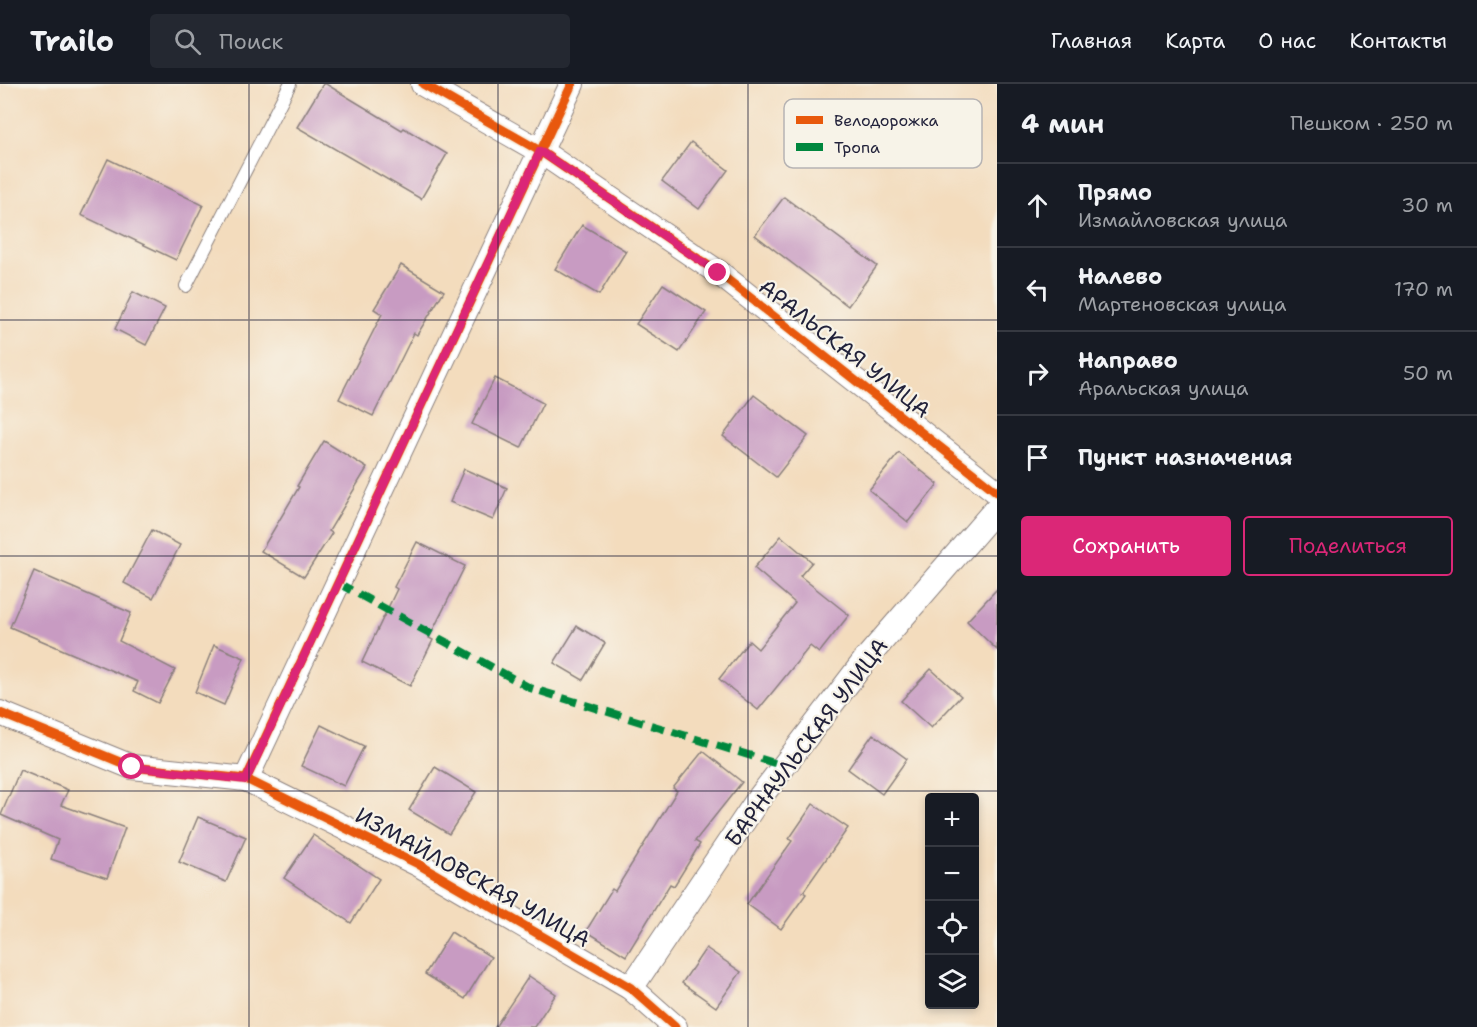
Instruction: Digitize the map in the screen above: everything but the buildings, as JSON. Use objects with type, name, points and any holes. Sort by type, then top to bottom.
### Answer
[{"type":"street","name":"АРАЛЬСКАЯ УЛИЦА","points":[[423,84],[540,151],[718,273],[997,492]]},
{"type":"street","points":[[246,780],[572,84]]},
{"type":"street","name":"БАРНАУЛЬСКАЯ УЛИЦА","points":[[631,988],[757,801],[866,659],[997,508]]},
{"type":"street","name":"ИЗМАЙЛОВСКАЯ УЛИЦА","points":[[0,713],[132,767],[246,780],[418,864],[631,988],[675,1027]]},
{"type":"lane","points":[[186,286],[290,84]]},
{"type":"marked path","points":[[338,583],[530,688],[784,766]]},
{"type":"cycle path","points":[[423,84],[540,151],[719,273],[997,492]]},
{"type":"cycle path","points":[[246,779],[572,84]]},
{"type":"cycle path","points":[[0,713],[132,767],[246,779],[418,864],[631,988],[675,1027]]},
{"type":"route","points":[[132,767],[246,780],[540,151],[718,273]]}]
